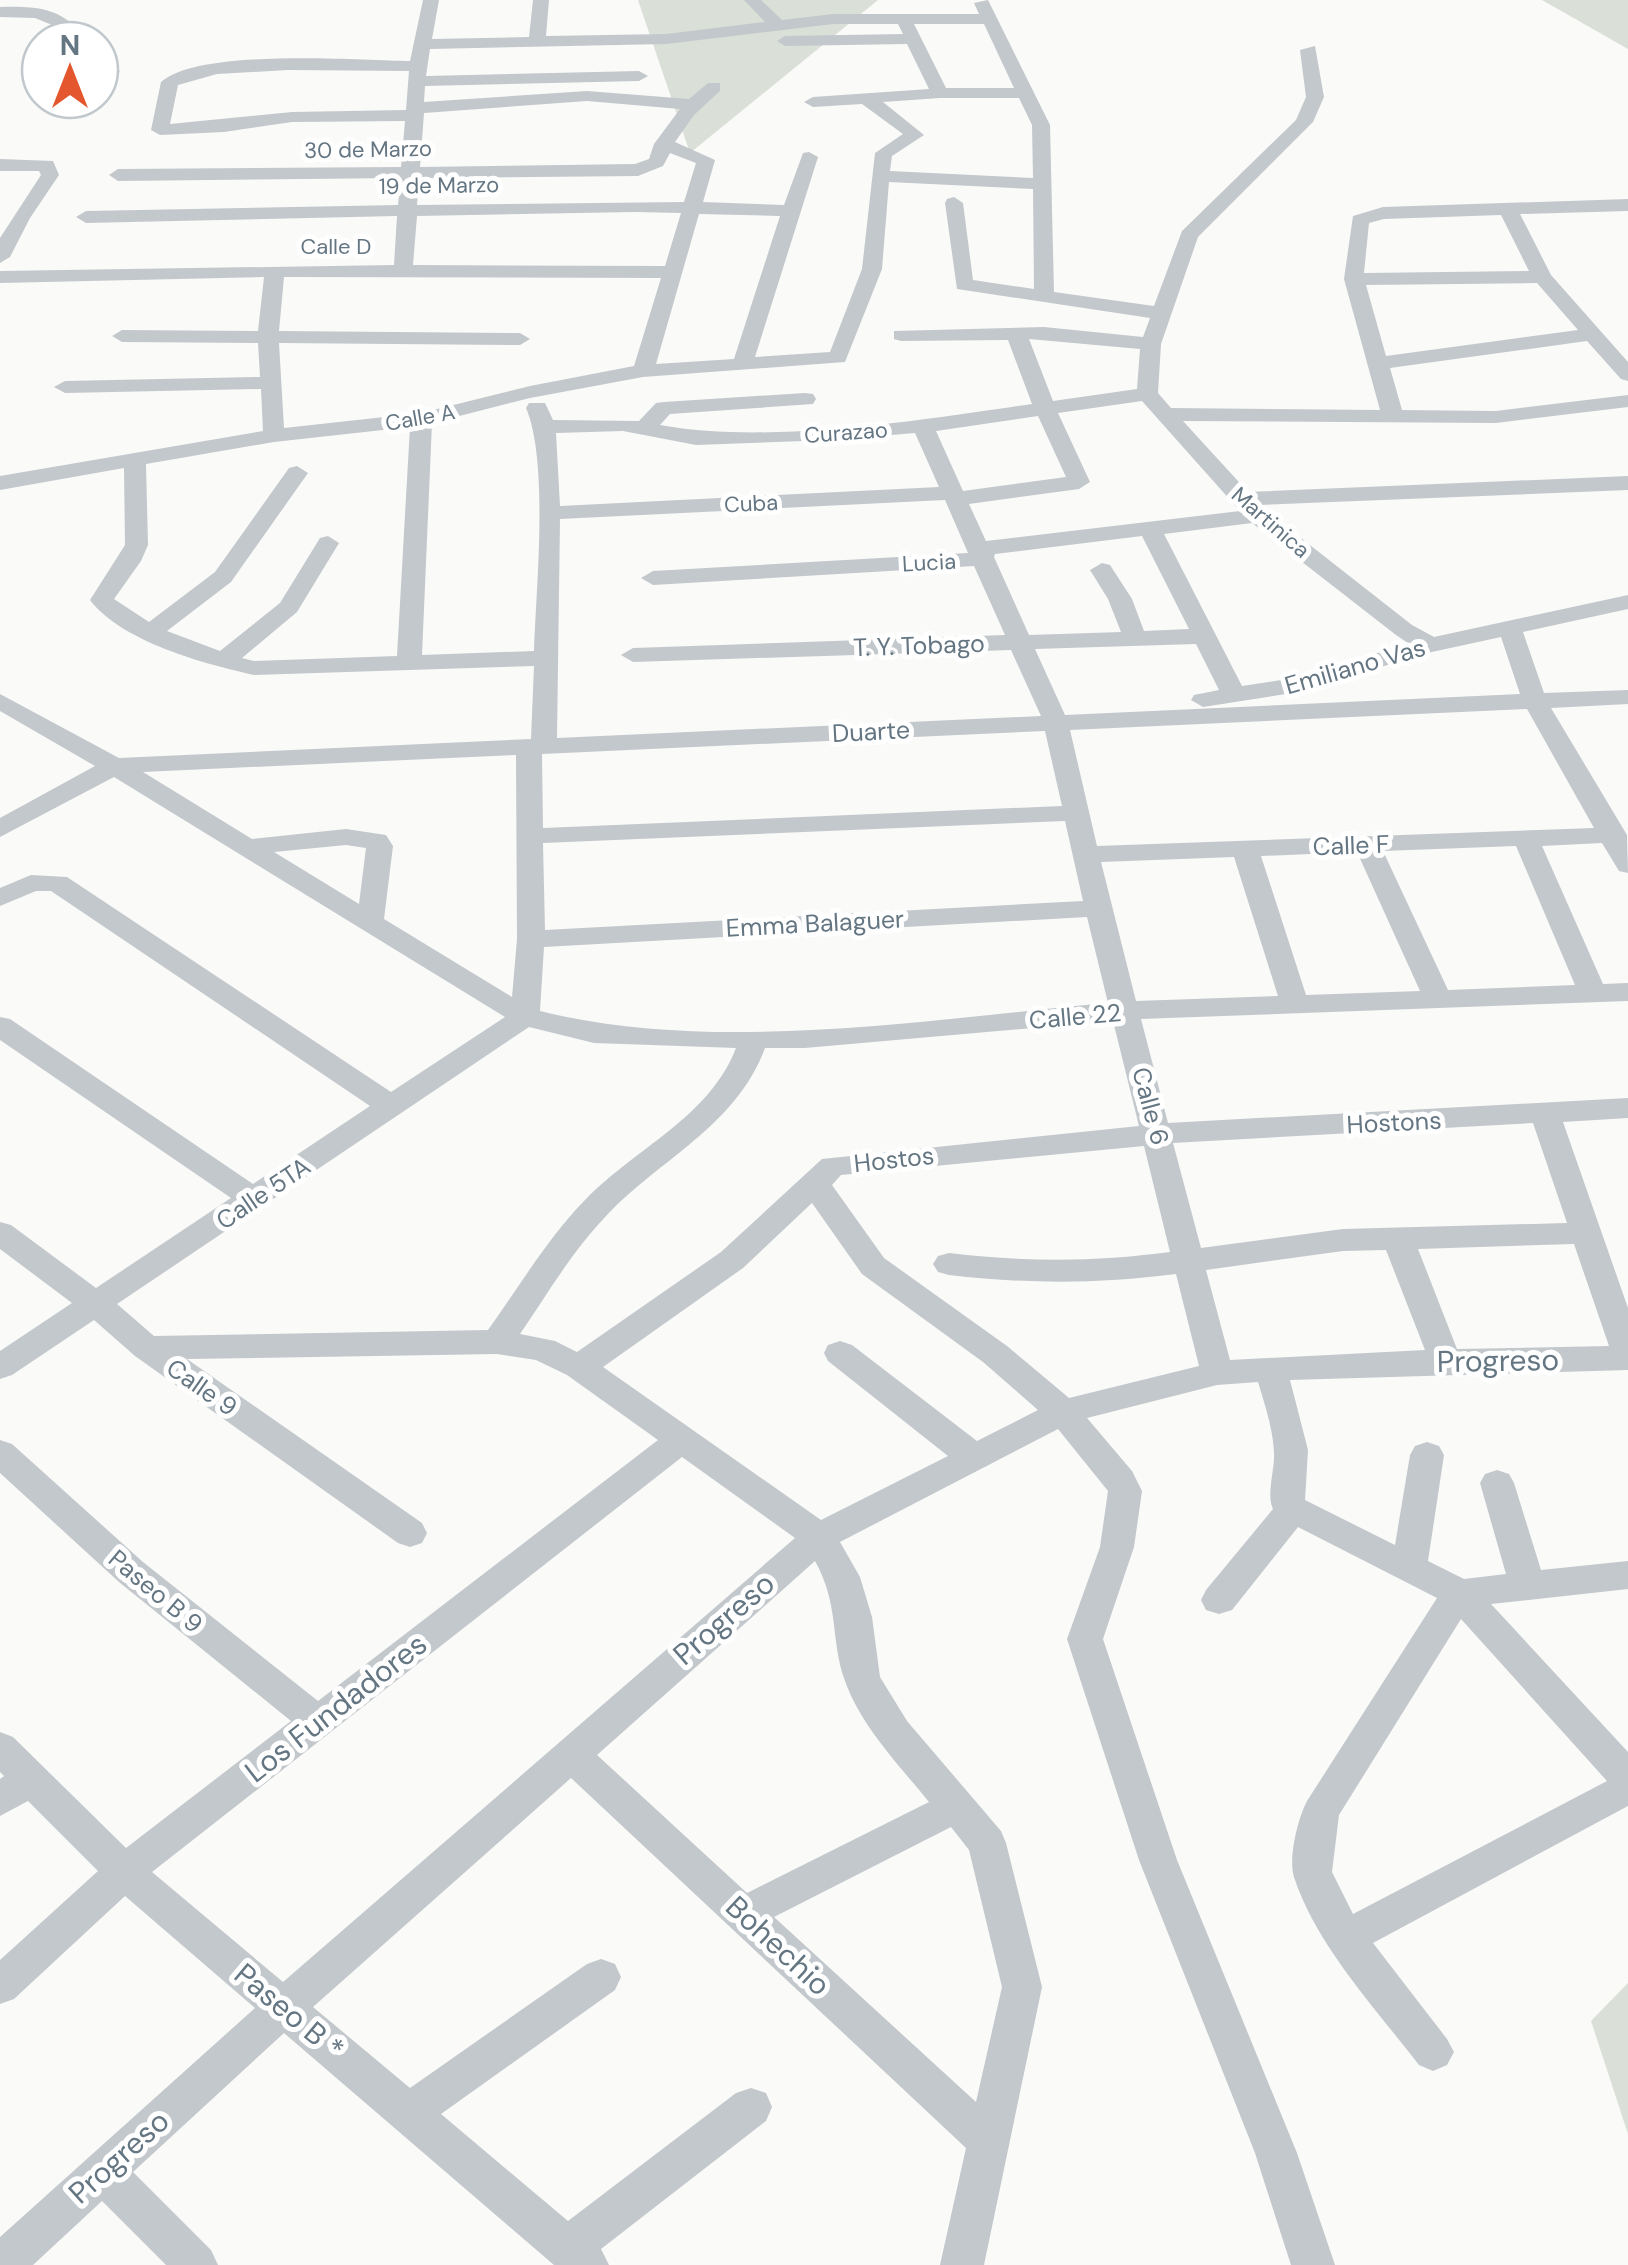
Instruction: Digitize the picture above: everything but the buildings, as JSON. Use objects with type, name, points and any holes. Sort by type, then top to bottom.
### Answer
[{"type":"street","points":[[403,271],[418,74],[431,0]]},
{"type":"street","points":[[537,42],[541,0]]},
{"type":"street","points":[[752,0],[773,27],[777,39],[796,42],[914,38]]},
{"type":"street","points":[[825,0],[833,19]]},
{"type":"street","points":[[422,44],[666,39],[900,9],[984,9],[1041,125],[1039,184],[1044,296]]},
{"type":"street","points":[[900,9],[940,93]]},
{"type":"street","points":[[1,14],[34,12],[58,20]]},
{"type":"street","points":[[1146,394],[1151,344],[1190,233],[1304,122],[1315,97],[1309,50]]},
{"type":"street","points":[[639,76],[240,67],[190,72],[170,82],[160,130],[224,127],[292,116],[417,111],[587,96],[692,104]]},
{"type":"street","points":[[643,371],[706,158],[663,144],[692,104],[714,88]]},
{"type":"street","points":[[813,102],[940,93],[1026,93]]},
{"type":"street","points":[[866,98],[915,132],[884,153],[880,176],[1039,184]]},
{"type":"street","name":"30 de Marzo","points":[[118,175],[619,170],[648,168],[658,162],[663,144]]},
{"type":"street","points":[[743,363],[809,157]]},
{"type":"street","points":[[0,164],[46,164],[50,175],[10,218],[0,257]]},
{"type":"street","name":"Calle A","points":[[0,483],[274,436],[421,419],[530,392],[643,371],[840,357],[872,269],[880,176]]},
{"type":"street","points":[[954,203],[964,285],[1161,313]]},
{"type":"street","name":"19 de Marzo","points":[[86,217],[634,206],[793,211]]},
{"type":"street","points":[[1393,417],[1354,279],[1360,220],[1364,216],[1628,206]]},
{"type":"street","points":[[1509,211],[1542,277],[1628,375]]},
{"type":"street","points":[[274,436],[268,335],[275,271]]},
{"type":"street","name":"Calle D","points":[[0,277],[275,271],[672,272]]},
{"type":"street","points":[[1354,279],[1542,277]]},
{"type":"street","points":[[901,335],[1016,333],[1151,344]]},
{"type":"street","points":[[1016,333],[1045,409]]},
{"type":"street","points":[[1375,364],[1594,334]]},
{"type":"street","points":[[122,336],[520,338]]},
{"type":"street","points":[[65,388],[270,383]]},
{"type":"street","points":[[525,1017],[531,939],[530,836],[546,658],[549,513],[545,427],[530,392]]},
{"type":"street","name":"Curazao","points":[[545,427],[617,424],[696,438],[765,437],[923,426],[1146,394]]},
{"type":"street","name":"Martinica","points":[[1146,394],[1249,507],[1404,630],[1430,645]]},
{"type":"street","points":[[644,430],[664,408],[805,399]]},
{"type":"street","points":[[1162,414],[1496,417],[1628,401]]},
{"type":"street","name":"Cuba","points":[[549,513],[955,496],[1079,482],[1045,409]]},
{"type":"street","points":[[409,664],[421,419]]},
{"type":"street","name":"Calle 6","points":[[923,426],[1020,640],[1068,722],[1079,813],[1098,908],[1218,1373]]},
{"type":"street","points":[[135,461],[138,540],[126,568],[102,600],[111,611],[151,632],[222,661],[274,669],[546,658]]},
{"type":"street","points":[[151,632],[223,576],[297,472]]},
{"type":"street","name":"Lucia","points":[[653,578],[981,559],[987,548],[1150,529],[1249,507],[1628,483]]},
{"type":"street","points":[[1150,529],[1234,695]]},
{"type":"street","points":[[222,661],[289,607],[328,544]]},
{"type":"street","points":[[1102,570],[1120,599],[1134,638]]},
{"type":"street","name":"Emiliano Vas","points":[[1068,722],[1311,682],[1430,645],[1628,602]]},
{"type":"street","points":[[1510,628],[1535,702],[1614,835],[1628,866]]},
{"type":"street","name":"T. Y. Tobago","points":[[632,654],[1206,636]]},
{"type":"street","name":"Duarte","points":[[114,766],[1628,698]]},
{"type":"street","name":"Calle 22","points":[[0,700],[525,1017],[608,1036],[805,1039],[1124,1011],[1628,992]]},
{"type":"street","points":[[0,829],[114,766]]},
{"type":"street","points":[[530,836],[1079,813]]},
{"type":"street","name":"Calle F","points":[[1088,854],[1614,835]]},
{"type":"street","points":[[248,848],[346,837],[376,841],[380,846],[370,922]]},
{"type":"street","points":[[1526,839],[1594,993]]},
{"type":"street","points":[[1366,844],[1438,999]]},
{"type":"street","points":[[1245,848],[1295,1004]]},
{"type":"street","points":[[0,898],[31,883],[57,883],[392,1107]]},
{"type":"street","name":"Emma Balaguer","points":[[531,939],[1098,908]]},
{"type":"street","name":"Calle 5TA","points":[[0,1367],[525,1017]]},
{"type":"street","points":[[0,1026],[253,1200]]},
{"type":"street","points":[[498,1342],[600,1203],[714,1108],[736,1083],[754,1040]]},
{"type":"street","name":"Hostons","points":[[1159,1134],[1628,1108]]},
{"type":"street","points":[[1546,1114],[1586,1233],[1616,1282],[1628,1356]]},
{"type":"street","name":"Hostos","points":[[580,1367],[732,1260],[833,1166],[1159,1134]]},
{"type":"street","points":[[813,1181],[872,1266],[995,1354],[1063,1412],[1120,1480],[1125,1491],[1117,1547],[1085,1638],[1158,1860],[1276,2152],[1313,2265]]},
{"type":"street","name":"Calle 9","points":[[0,1233],[97,1305],[147,1348],[410,1533]]},
{"type":"street","points":[[949,1264],[1063,1274],[1192,1263],[1343,1240],[1586,1233]]},
{"type":"street","points":[[1398,1239],[1446,1362]]},
{"type":"street","points":[[147,1348],[498,1342],[544,1349],[580,1367],[819,1537],[842,1577],[854,1617],[862,1679],[894,1732],[987,1843],[1022,1987],[986,2139],[962,2265]]},
{"type":"street","points":[[840,1354],[975,1458]]},
{"type":"street","name":"Progreso","points":[[1,2265],[284,2007],[819,1537],[1063,1412],[1218,1373],[1628,1356]]},
{"type":"street","points":[[1270,1370],[1292,1434],[1292,1476],[1287,1502],[1293,1509],[1460,1593],[1628,1778]]},
{"type":"street","name":"Los Fundadores","points":[[0,1986],[124,1872],[681,1440]]},
{"type":"street","name":"Paseo B 9","points":[[0,1452],[130,1572],[318,1722]]},
{"type":"street","points":[[1409,1568],[1427,1456]]},
{"type":"street","points":[[1497,1483],[1528,1586]]},
{"type":"street","points":[[1219,1600],[1293,1509]]},
{"type":"street","points":[[1434,2052],[1345,1938],[1312,1873],[1320,1812],[1426,1640],[1460,1593],[1628,1576]]},
{"type":"street","name":"Paseo B *","points":[[0,1748],[16,1788],[124,1872],[577,2256]]},
{"type":"street","name":"Bohechio","points":[[570,1754],[986,2139]]},
{"type":"street","points":[[1345,1938],[1628,1788]]},
{"type":"street","points":[[743,1914],[957,1806]]},
{"type":"street","points":[[409,2112],[601,1978]]},
{"type":"street","points":[[577,2256],[750,2107]]},
{"type":"street","points":[[103,2172],[196,2265]]},
{"type":"shaded area","points":[[638,0],[878,0],[690,153]]},
{"type":"shaded area","points":[[1542,0],[1628,0],[1628,49]]},
{"type":"shaded area","points":[[1628,1983],[1628,2134],[1591,2021]]}]
